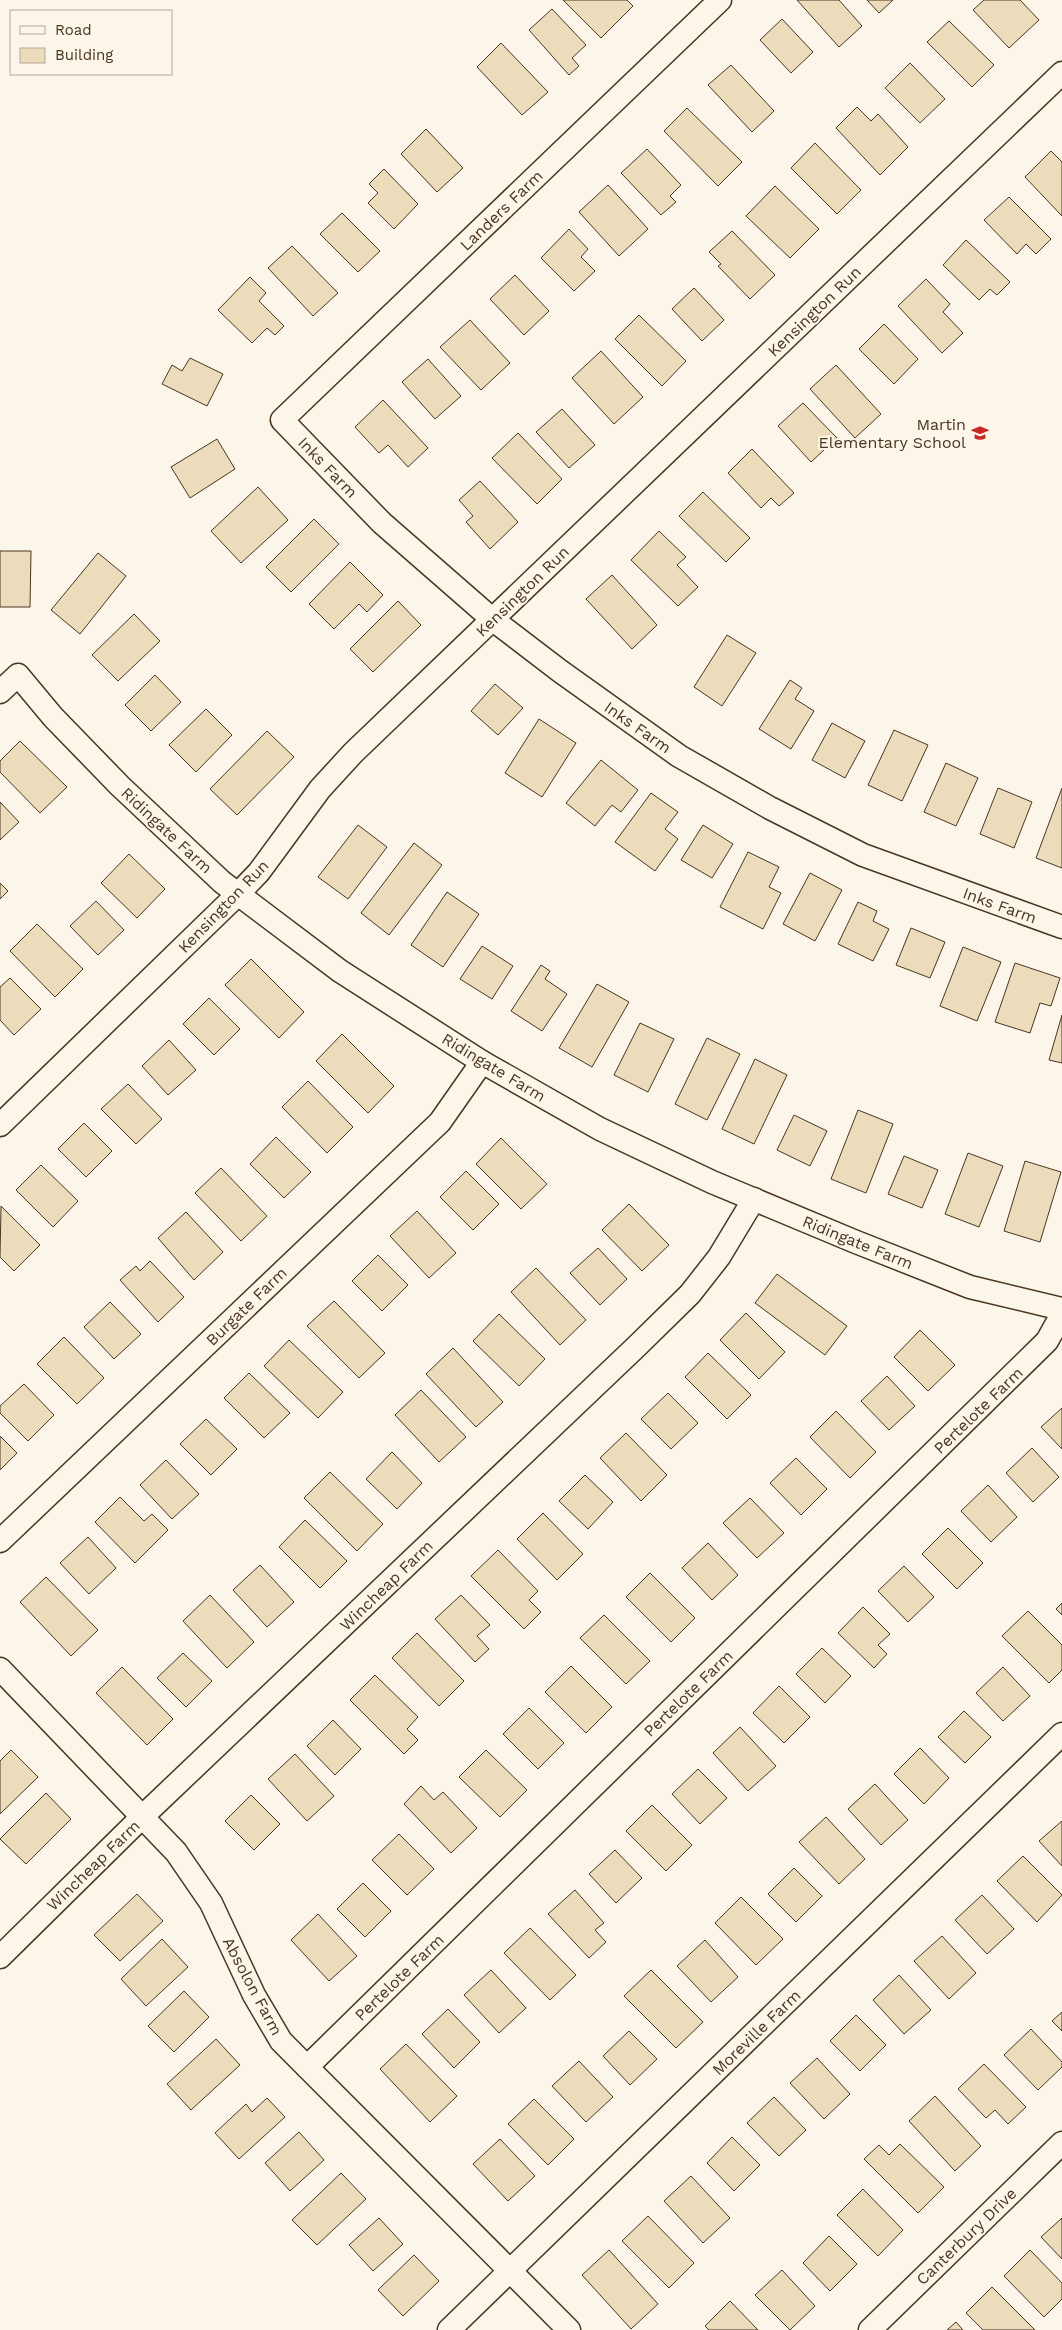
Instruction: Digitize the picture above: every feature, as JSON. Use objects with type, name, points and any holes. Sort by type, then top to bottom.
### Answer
[{"type":"street","name":"Landers Farm","points":[[282,420],[720,0]]},
{"type":"street","name":"Kensington Run","points":[[0,1125],[259,872],[320,789],[352,752],[1062,73]]},
{"type":"street","name":"Inks Farm","points":[[282,420],[382,523],[492,619],[560,671],[679,756],[770,808],[863,855],[1062,927]]},
{"type":"street","name":"Ridingate Farm","points":[[0,692],[18,675],[53,717],[120,786],[238,894],[340,971],[482,1062],[600,1129],[712,1182],[970,1287],[1062,1309]]},
{"type":"street","name":"Burgate Farm","points":[[0,1541],[440,1122],[482,1062]]},
{"type":"street","name":"Wincheap Farm","points":[[0,1957],[142,1817],[623,1360],[683,1300],[719,1257],[754,1199]]},
{"type":"street","name":"Pertelote Farm","points":[[307,2067],[1048,1341],[1062,1314]]},
{"type":"street","name":"Absolon Farm","points":[[0,1669],[176,1852],[211,1903],[254,1996],[281,2040],[569,2330]]},
{"type":"street","name":"Moreville Farm","points":[[448,2330],[1062,1734]]},
{"type":"street","name":"Canterbury Drive","points":[[870,2330],[1062,2142]]},
{"type":"building","points":[[563,0],[627,0],[633,6],[601,38]]},
{"type":"building","points":[[797,0],[839,0],[862,26],[839,47]]},
{"type":"building","points":[[867,0],[893,0],[879,13]]},
{"type":"building","points":[[984,0],[1020,0],[1039,20],[1009,48],[973,10]]},
{"type":"building","points":[[552,9],[586,45],[572,58],[579,66],[569,75],[529,30]]},
{"type":"building","points":[[782,19],[813,52],[791,73],[760,40]]},
{"type":"building","points":[[949,21],[994,65],[972,87],[927,42]]},
{"type":"building","points":[[501,43],[548,92],[522,115],[477,67]]},
{"type":"building","points":[[910,63],[945,99],[920,123],[885,88]]},
{"type":"building","points":[[731,65],[774,111],[752,132],[708,85]]},
{"type":"building","points":[[857,107],[871,121],[878,114],[908,147],[880,175],[836,128]]},
{"type":"building","points":[[687,108],[742,162],[718,186],[664,131]]},
{"type":"building","points":[[426,129],[463,168],[437,192],[401,154]]},
{"type":"building","points":[[815,143],[861,190],[837,214],[791,168]]},
{"type":"building","points":[[647,149],[681,185],[670,196],[676,202],[661,215],[621,173]]},
{"type":"building","points":[[1051,151],[1062,162],[1062,216],[1025,177]]},
{"type":"building","points":[[384,169],[418,204],[394,229],[368,203],[378,193],[369,184]]},
{"type":"building","points":[[608,185],[648,229],[619,256],[579,212]]},
{"type":"building","points":[[775,186],[819,229],[790,258],[746,216]]},
{"type":"building","points":[[1009,197],[1051,239],[1036,254],[1026,244],[1017,254],[984,220]]},
{"type":"building","points":[[342,213],[380,251],[358,272],[320,234]]},
{"type":"building","points":[[569,229],[588,249],[581,257],[595,271],[574,291],[541,258]]},
{"type":"building","points":[[732,231],[775,275],[750,299],[718,266],[721,264],[709,252]]},
{"type":"building","points":[[966,240],[1010,282],[997,295],[990,289],[979,300],[943,265]]},
{"type":"building","points":[[292,246],[338,293],[313,316],[268,268]]},
{"type":"building","points":[[515,275],[549,311],[524,335],[490,299]]},
{"type":"building","points":[[250,277],[266,293],[259,301],[284,326],[275,335],[267,328],[252,343],[218,310]]},
{"type":"building","points":[[926,279],[950,304],[943,312],[963,333],[942,353],[898,306]]},
{"type":"building","points":[[694,288],[724,320],[702,341],[672,309]]},
{"type":"building","points":[[639,315],[686,361],[662,386],[615,339]]},
{"type":"building","points":[[470,320],[510,363],[481,390],[440,347]]},
{"type":"building","points":[[884,324],[918,359],[894,384],[859,349]]},
{"type":"building","points":[[601,351],[643,397],[614,424],[572,378]]},
{"type":"building","points":[[190,358],[223,374],[207,406],[162,384],[172,365],[182,371]]},
{"type":"building","points":[[428,359],[461,396],[435,419],[402,382]]},
{"type":"building","points":[[836,365],[881,414],[855,438],[810,389]]},
{"type":"building","points":[[383,400],[428,448],[408,467],[388,445],[379,453],[355,427]]},
{"type":"building","points":[[803,403],[837,438],[811,462],[778,426]]},
{"type":"building","points":[[562,409],[595,445],[569,468],[536,432]]},
{"type":"building","points":[[518,433],[562,479],[537,504],[492,458]]},
{"type":"building","points":[[217,439],[235,469],[190,498],[171,467]]},
{"type":"building","points":[[752,449],[794,493],[779,506],[771,498],[761,508],[728,473]]},
{"type":"building","points":[[480,481],[518,522],[490,549],[466,522],[473,516],[459,500]]},
{"type":"building","points":[[258,487],[288,520],[241,563],[211,531]]},
{"type":"building","points":[[703,492],[750,538],[726,562],[679,516]]},
{"type":"building","points":[[314,519],[339,544],[291,592],[266,567]]},
{"type":"building","points":[[659,531],[686,557],[677,565],[698,587],[678,606],[631,560]]},
{"type":"building","points":[[0,551],[31,551],[30,607],[0,607]]},
{"type":"building","points":[[98,553],[126,576],[80,634],[51,610]]},
{"type":"building","points":[[350,562],[383,595],[367,612],[359,604],[334,629],[309,604]]},
{"type":"building","points":[[612,575],[657,625],[632,649],[586,599]]},
{"type":"building","points":[[398,601],[421,625],[373,672],[350,649]]},
{"type":"building","points":[[134,614],[160,641],[118,681],[92,655]]},
{"type":"building","points":[[727,635],[756,653],[722,706],[694,687]]},
{"type":"building","points":[[155,675],[181,702],[151,731],[125,705]]},
{"type":"building","points":[[790,680],[802,688],[795,699],[814,711],[791,749],[759,729]]},
{"type":"building","points":[[495,684],[523,708],[498,735],[471,711]]},
{"type":"building","points":[[206,709],[232,735],[196,772],[169,745]]},
{"type":"building","points":[[539,719],[576,743],[542,797],[505,773]]},
{"type":"building","points":[[832,723],[865,741],[845,778],[812,760]]},
{"type":"building","points":[[894,730],[928,745],[902,801],[868,785]]},
{"type":"building","points":[[267,731],[294,757],[237,815],[210,789]]},
{"type":"building","points":[[20,741],[67,787],[40,813],[0,772],[0,761]]},
{"type":"building","points":[[601,760],[638,790],[621,812],[612,805],[595,826],[566,803]]},
{"type":"building","points":[[946,763],[978,778],[956,826],[924,812]]},
{"type":"building","points":[[998,788],[1032,802],[1014,848],[980,834]]},
{"type":"building","points":[[1062,788],[1062,868],[1036,858]]},
{"type":"building","points":[[651,793],[678,812],[665,829],[678,839],[655,871],[615,842]]},
{"type":"building","points":[[0,802],[19,822],[0,840]]},
{"type":"building","points":[[358,825],[387,847],[348,899],[318,877]]},
{"type":"building","points":[[703,825],[733,844],[712,878],[681,860]]},
{"type":"building","points":[[414,843],[442,865],[389,935],[361,913]]},
{"type":"building","points":[[748,852],[779,867],[769,887],[781,893],[763,929],[720,907]]},
{"type":"building","points":[[129,854],[165,889],[137,918],[101,883]]},
{"type":"building","points":[[810,873],[842,890],[815,941],[783,924]]},
{"type":"building","points":[[0,883],[8,891],[0,899]]},
{"type":"building","points":[[447,892],[479,914],[443,967],[411,945]]},
{"type":"building","points":[[96,901],[124,930],[98,955],[70,926]]},
{"type":"building","points":[[858,902],[877,911],[873,921],[889,929],[873,961],[838,944]]},
{"type":"building","points":[[37,924],[83,969],[55,997],[10,951]]},
{"type":"building","points":[[911,928],[945,942],[930,978],[896,965]]},
{"type":"building","points":[[482,946],[513,966],[492,999],[460,979]]},
{"type":"building","points":[[963,947],[1001,962],[977,1021],[940,1006]]},
{"type":"building","points":[[251,959],[304,1012],[279,1038],[225,985]]},
{"type":"building","points":[[1015,963],[1060,978],[1051,1006],[1040,1003],[1030,1033],[995,1022]]},
{"type":"building","points":[[541,965],[550,971],[545,979],[567,994],[542,1031],[511,1011]]},
{"type":"building","points":[[10,978],[41,1009],[14,1035],[0,1020],[0,987]]},
{"type":"building","points":[[597,984],[629,1002],[592,1067],[559,1048]]},
{"type":"building","points":[[209,998],[240,1029],[214,1055],[183,1024]]},
{"type":"building","points":[[1062,1015],[1062,1063],[1049,1060]]},
{"type":"building","points":[[640,1023],[674,1039],[648,1092],[614,1075]]},
{"type":"building","points":[[342,1034],[394,1086],[368,1113],[316,1061]]},
{"type":"building","points":[[707,1038],[740,1054],[707,1120],[675,1104]]},
{"type":"building","points":[[169,1040],[196,1070],[168,1095],[142,1066]]},
{"type":"building","points":[[755,1059],[787,1075],[754,1144],[722,1129]]},
{"type":"building","points":[[308,1081],[353,1127],[327,1153],[282,1107]]},
{"type":"building","points":[[128,1084],[162,1119],[136,1144],[101,1109]]},
{"type":"building","points":[[858,1110],[893,1124],[866,1193],[831,1179]]},
{"type":"building","points":[[794,1115],[827,1131],[810,1166],[777,1150]]},
{"type":"building","points":[[84,1123],[112,1151],[86,1177],[58,1149]]},
{"type":"building","points":[[276,1137],[311,1172],[284,1198],[250,1164]]},
{"type":"building","points":[[501,1138],[547,1184],[521,1209],[476,1164]]},
{"type":"building","points":[[968,1153],[1003,1166],[979,1227],[945,1214]]},
{"type":"building","points":[[904,1156],[938,1170],[922,1208],[888,1194]]},
{"type":"building","points":[[1025,1161],[1061,1172],[1040,1242],[1004,1231]]},
{"type":"building","points":[[41,1165],[78,1201],[53,1227],[16,1190]]},
{"type":"building","points":[[221,1168],[267,1216],[241,1241],[195,1193]]},
{"type":"building","points":[[466,1171],[499,1204],[473,1230],[440,1197]]},
{"type":"building","points":[[629,1204],[669,1245],[642,1271],[602,1230]]},
{"type":"building","points":[[1,1206],[40,1245],[14,1271],[0,1257]]},
{"type":"building","points":[[417,1211],[456,1253],[429,1278],[390,1236]]},
{"type":"building","points":[[186,1212],[223,1252],[194,1280],[158,1238]]},
{"type":"building","points":[[598,1248],[627,1279],[600,1305],[570,1273]]},
{"type":"building","points":[[378,1255],[408,1285],[382,1311],[352,1281]]},
{"type":"building","points":[[150,1261],[184,1297],[158,1322],[120,1280],[136,1266],[140,1271]]},
{"type":"building","points":[[536,1268],[586,1320],[560,1345],[511,1292]]},
{"type":"building","points":[[777,1274],[847,1326],[825,1355],[755,1303]]},
{"type":"building","points":[[334,1301],[385,1353],[359,1378],[307,1326]]},
{"type":"building","points":[[110,1302],[141,1334],[114,1359],[84,1327]]},
{"type":"building","points":[[746,1313],[785,1352],[759,1379],[720,1340]]},
{"type":"building","points":[[499,1314],[545,1359],[519,1386],[473,1341]]},
{"type":"building","points":[[920,1330],[955,1365],[928,1391],[894,1357]]},
{"type":"building","points":[[64,1337],[104,1378],[77,1404],[37,1364]]},
{"type":"building","points":[[289,1340],[343,1392],[318,1418],[264,1366]]},
{"type":"building","points":[[453,1348],[503,1402],[476,1427],[426,1374]]},
{"type":"building","points":[[708,1353],[751,1395],[727,1419],[685,1377]]},
{"type":"building","points":[[249,1373],[290,1413],[264,1438],[224,1398]]},
{"type":"building","points":[[887,1376],[915,1406],[889,1430],[861,1401]]},
{"type":"building","points":[[24,1384],[54,1415],[28,1441],[0,1413],[0,1406]]},
{"type":"building","points":[[421,1390],[466,1437],[439,1462],[395,1415]]},
{"type":"building","points":[[668,1393],[698,1423],[671,1449],[641,1419]]},
{"type":"building","points":[[1062,1408],[1062,1449],[1041,1427]]},
{"type":"building","points":[[836,1411],[876,1452],[850,1478],[810,1437]]},
{"type":"building","points":[[206,1419],[237,1449],[211,1475],[180,1444]]},
{"type":"building","points":[[626,1433],[667,1475],[641,1501],[600,1458]]},
{"type":"building","points":[[0,1436],[17,1453],[0,1470]]},
{"type":"building","points":[[1032,1448],[1059,1477],[1033,1502],[1006,1473]]},
{"type":"building","points":[[392,1452],[422,1483],[397,1509],[366,1479]]},
{"type":"building","points":[[796,1458],[827,1489],[801,1515],[770,1483]]},
{"type":"building","points":[[166,1460],[199,1494],[172,1519],[140,1485]]},
{"type":"building","points":[[330,1472],[383,1524],[357,1551],[304,1498]]},
{"type":"building","points":[[585,1475],[613,1502],[588,1529],[559,1501]]},
{"type":"building","points":[[988,1485],[1017,1517],[991,1542],[961,1511]]},
{"type":"building","points":[[120,1497],[144,1521],[152,1514],[168,1530],[135,1563],[95,1522]]},
{"type":"building","points":[[750,1498],[784,1533],[757,1558],[723,1523]]},
{"type":"building","points":[[543,1513],[583,1554],[557,1580],[517,1539]]},
{"type":"building","points":[[305,1520],[347,1561],[320,1588],[279,1547]]},
{"type":"building","points":[[948,1528],[983,1563],[957,1589],[922,1554]]},
{"type":"building","points":[[88,1537],[116,1568],[89,1594],[60,1563]]},
{"type":"building","points":[[708,1543],[738,1575],[712,1600],[682,1568]]},
{"type":"building","points":[[498,1550],[538,1591],[529,1600],[541,1612],[524,1629],[471,1576]]},
{"type":"building","points":[[260,1565],[294,1602],[267,1627],[233,1590]]},
{"type":"building","points":[[904,1566],[934,1597],[908,1622],[878,1591]]},
{"type":"building","points":[[650,1573],[695,1618],[671,1642],[626,1597]]},
{"type":"building","points":[[46,1577],[98,1630],[71,1656],[20,1602]]},
{"type":"building","points":[[210,1595],[254,1642],[227,1668],[183,1621]]},
{"type":"building","points":[[461,1595],[490,1625],[477,1636],[489,1649],[475,1662],[435,1619]]},
{"type":"building","points":[[1062,1603],[1062,1615],[1056,1609]]},
{"type":"building","points":[[863,1607],[890,1634],[878,1645],[887,1654],[874,1668],[838,1633]]},
{"type":"building","points":[[1028,1611],[1062,1645],[1062,1670],[1049,1683],[1002,1636]]},
{"type":"building","points":[[604,1615],[650,1661],[626,1684],[580,1638]]},
{"type":"building","points":[[417,1633],[464,1681],[439,1706],[392,1658]]},
{"type":"building","points":[[822,1648],[851,1676],[825,1703],[796,1674]]},
{"type":"building","points":[[183,1653],[212,1681],[186,1707],[157,1678]]},
{"type":"building","points":[[571,1666],[612,1707],[586,1733],[545,1692]]},
{"type":"building","points":[[122,1667],[173,1719],[147,1745],[96,1693]]},
{"type":"building","points":[[1003,1667],[1030,1696],[1003,1721],[976,1693]]},
{"type":"building","points":[[375,1675],[418,1717],[407,1729],[418,1740],[404,1754],[350,1700]]},
{"type":"building","points":[[779,1686],[810,1717],[784,1743],[753,1713]]},
{"type":"building","points":[[529,1708],[564,1743],[538,1769],[503,1734]]},
{"type":"building","points":[[964,1711],[991,1737],[965,1763],[938,1737]]},
{"type":"building","points":[[333,1720],[361,1749],[335,1775],[307,1746]]},
{"type":"building","points":[[740,1727],[776,1766],[748,1791],[713,1753]]},
{"type":"building","points":[[920,1748],[949,1778],[924,1804],[894,1774]]},
{"type":"building","points":[[11,1750],[38,1777],[0,1814],[0,1761]]},
{"type":"building","points":[[486,1750],[527,1790],[500,1817],[459,1777]]},
{"type":"building","points":[[295,1754],[334,1796],[307,1821],[268,1779]]},
{"type":"building","points":[[698,1769],[727,1798],[700,1824],[672,1794]]},
{"type":"building","points":[[875,1784],[908,1820],[881,1845],[848,1809]]},
{"type":"building","points":[[421,1786],[434,1800],[443,1792],[477,1828],[451,1853],[404,1804]]},
{"type":"building","points":[[46,1793],[71,1819],[26,1864],[0,1839]]},
{"type":"building","points":[[251,1795],[280,1824],[254,1850],[225,1821]]},
{"type":"building","points":[[652,1805],[692,1845],[666,1871],[626,1831]]},
{"type":"building","points":[[826,1817],[865,1859],[839,1884],[799,1842]]},
{"type":"building","points":[[1062,1821],[1062,1866],[1039,1841]]},
{"type":"building","points":[[399,1834],[434,1869],[407,1895],[372,1860]]},
{"type":"building","points":[[615,1850],[642,1878],[616,1903],[589,1874]]},
{"type":"building","points":[[1023,1856],[1062,1895],[1037,1922],[997,1881]]},
{"type":"building","points":[[794,1868],[822,1896],[796,1922],[768,1894]]},
{"type":"building","points":[[363,1883],[391,1911],[365,1937],[337,1909]]},
{"type":"building","points":[[575,1890],[604,1923],[595,1930],[606,1942],[589,1958],[548,1914]]},
{"type":"building","points":[[137,1894],[163,1921],[120,1961],[94,1935]]},
{"type":"building","points":[[982,1895],[1014,1929],[987,1954],[955,1920]]},
{"type":"building","points":[[741,1897],[783,1939],[756,1965],[715,1923]]},
{"type":"building","points":[[318,1914],[357,1956],[329,1981],[291,1940]]},
{"type":"building","points":[[530,1928],[576,1975],[550,2000],[504,1953]]},
{"type":"building","points":[[942,1936],[976,1973],[949,1999],[914,1961]]},
{"type":"building","points":[[162,1939],[188,1967],[146,2006],[121,1979]]},
{"type":"building","points":[[705,1940],[738,1977],[711,2002],[677,1966]]},
{"type":"building","points":[[491,1970],[526,2008],[499,2033],[464,1995]]},
{"type":"building","points":[[651,1970],[703,2022],[676,2048],[624,1996]]},
{"type":"building","points":[[899,1975],[931,2010],[904,2034],[873,2000]]},
{"type":"building","points":[[184,1991],[209,2017],[174,2052],[148,2026]]},
{"type":"building","points":[[448,2009],[480,2042],[454,2068],[422,2034]]},
{"type":"building","points":[[1062,2012],[1062,2031],[1052,2021]]},
{"type":"building","points":[[856,2015],[886,2045],[860,2071],[830,2041]]},
{"type":"building","points":[[1031,2029],[1062,2062],[1062,2067],[1038,2090],[1004,2055]]},
{"type":"building","points":[[629,2031],[657,2059],[630,2085],[603,2056]]},
{"type":"building","points":[[216,2039],[240,2065],[191,2110],[167,2084]]},
{"type":"building","points":[[406,2044],[457,2096],[430,2122],[380,2069]]},
{"type":"building","points":[[817,2058],[850,2094],[824,2119],[790,2083]]},
{"type":"building","points":[[579,2061],[613,2097],[586,2122],[552,2086]]},
{"type":"building","points":[[984,2064],[1026,2107],[1008,2124],[995,2110],[986,2118],[958,2089]]},
{"type":"building","points":[[935,2096],[981,2146],[955,2171],[909,2121]]},
{"type":"building","points":[[774,2097],[806,2130],[779,2156],[747,2123]]},
{"type":"building","points":[[267,2098],[285,2117],[239,2159],[215,2133],[246,2104],[252,2112]]},
{"type":"building","points":[[534,2099],[574,2139],[548,2165],[508,2124]]},
{"type":"building","points":[[299,2132],[324,2160],[290,2191],[265,2163]]},
{"type":"building","points":[[732,2137],[760,2165],[734,2191],[707,2163]]},
{"type":"building","points":[[500,2139],[535,2176],[508,2201],[473,2164]]},
{"type":"building","points":[[900,2144],[944,2187],[918,2213],[864,2159],[879,2145],[889,2155]]},
{"type":"building","points":[[341,2173],[366,2199],[317,2245],[292,2220]]},
{"type":"building","points":[[691,2176],[730,2218],[703,2243],[664,2201]]},
{"type":"building","points":[[863,2189],[903,2230],[878,2256],[837,2215]]},
{"type":"building","points":[[648,2216],[694,2263],[669,2288],[622,2241]]},
{"type":"building","points":[[379,2218],[403,2244],[373,2271],[349,2245]]},
{"type":"building","points":[[1062,2218],[1062,2259],[1041,2237]]},
{"type":"building","points":[[829,2236],[857,2264],[830,2291],[803,2263]]},
{"type":"building","points":[[609,2250],[658,2304],[631,2329],[582,2275]]},
{"type":"building","points":[[1030,2250],[1062,2283],[1062,2299],[1044,2317],[1004,2276]]},
{"type":"building","points":[[414,2255],[439,2281],[403,2316],[378,2290]]},
{"type":"building","points":[[782,2270],[815,2306],[790,2330],[755,2295]]},
{"type":"building","points":[[992,2287],[1035,2330],[983,2330],[966,2313]]},
{"type":"building","points":[[730,2301],[758,2330],[709,2330],[705,2326]]},
{"type":"building","points":[[956,2322],[963,2330],[947,2330]]},
{"type":"place","name":"Martin Elementary School","points":[[980,433]]}]
